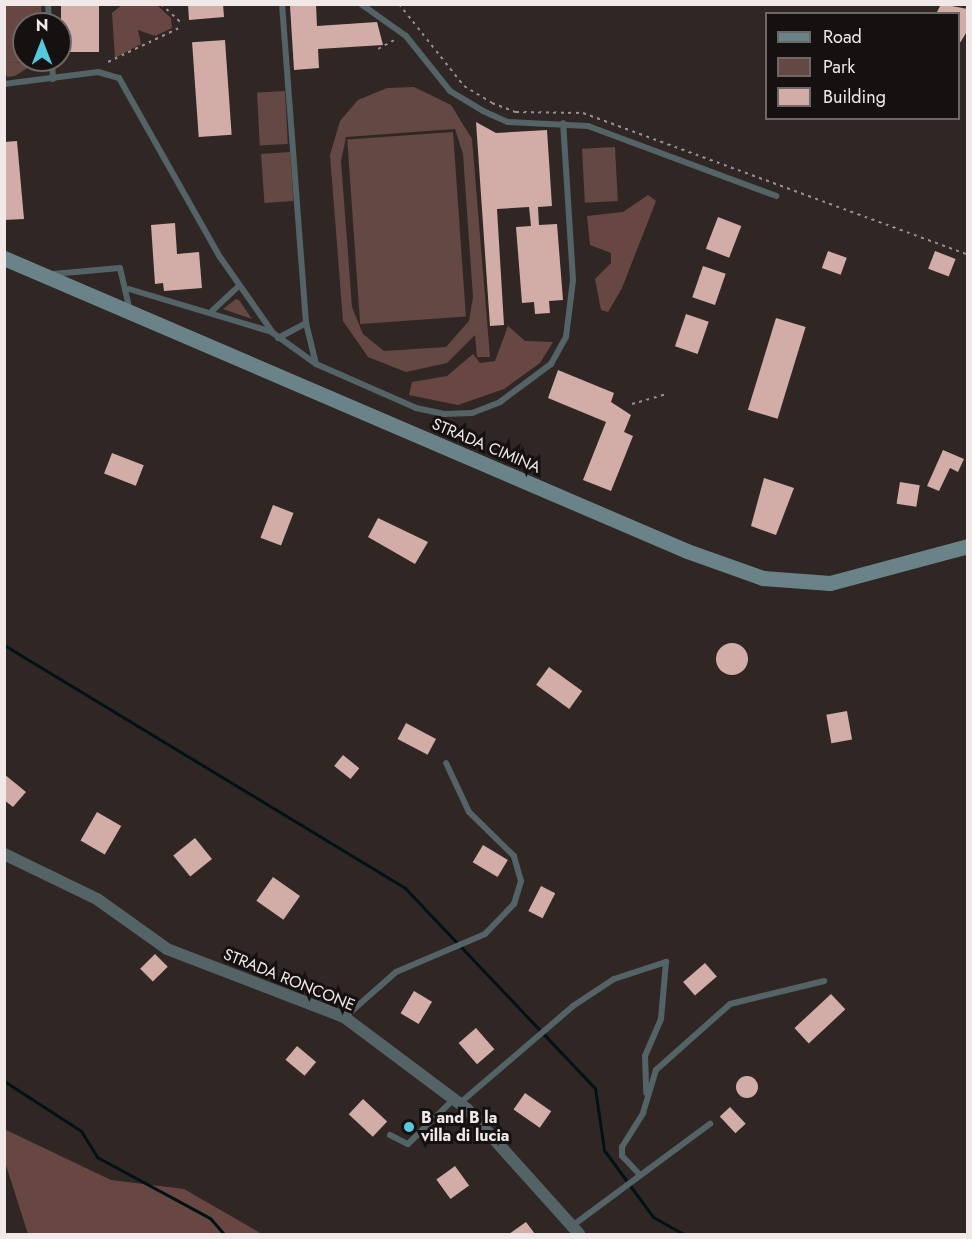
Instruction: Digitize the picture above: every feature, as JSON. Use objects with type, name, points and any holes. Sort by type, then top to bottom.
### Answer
[{"type":"main road","name":"STRADA CIMINA","points":[[4,258],[687,551],[763,578],[830,583],[968,546]]},
{"type":"street","name":"STRADA RONCONE","points":[[4,854],[97,899],[167,949],[344,1017],[457,1101],[575,1230]]},
{"type":"lane","points":[[282,4],[306,323],[316,364]]},
{"type":"lane","points":[[361,4],[395,27],[461,99],[508,122],[588,126],[776,196]]},
{"type":"lane","points":[[52,72],[53,79]]},
{"type":"lane","points":[[4,84],[98,72],[126,86],[238,287],[276,335]]},
{"type":"lane","points":[[129,289],[212,311],[276,335],[316,364],[416,408],[460,414],[500,402],[551,364],[573,312],[563,123]]},
{"type":"lane","points":[[44,275],[120,268],[129,289],[130,314]]},
{"type":"lane","points":[[212,311],[238,287]]},
{"type":"lane","points":[[276,335],[306,323]]},
{"type":"lane","points":[[344,1017],[396,972],[485,934],[514,904],[521,881],[514,856],[469,812],[446,763]]},
{"type":"lane","points":[[390,1135],[408,1144],[573,1006],[614,979],[666,962],[661,1019],[645,1056],[646,1093],[643,1113],[622,1147],[622,1156],[640,1175]]},
{"type":"lane","points":[[646,1093],[656,1070],[730,1004],[824,981]]},
{"type":"lane","points":[[575,1230],[640,1175],[710,1124]]},
{"type":"path","points":[[161,4],[180,22]]},
{"type":"path","points":[[399,4],[464,86],[492,103],[516,112],[583,113],[968,255]]},
{"type":"path","points":[[108,62],[181,27]]},
{"type":"path","points":[[378,49],[397,44],[395,27]]},
{"type":"path","points":[[632,404],[667,394]]},
{"type":"green space","points":[[5,63],[12,63],[12,72],[21,72],[7,77]]},
{"type":"green space","points":[[414,87],[451,105],[472,139],[490,357],[477,357],[475,335],[447,363],[406,372],[368,357],[343,321],[330,155],[340,121],[358,100],[387,88]],"holes":[[[455,129],[463,154],[473,297],[469,321],[446,347],[384,351],[363,334],[352,307],[341,161],[346,137]]]},
{"type":"green space","points":[[285,91],[288,144],[260,145],[257,92]]},
{"type":"green space","points":[[453,132],[466,317],[360,324],[347,139]]},
{"type":"green space","points":[[615,147],[618,201],[585,203],[582,149]]},
{"type":"green space","points":[[290,152],[293,201],[264,203],[261,154]]},
{"type":"green space","points":[[236,299],[239,300],[252,319],[223,309]]},
{"type":"shaded area","points":[[4,5],[41,5],[41,12],[12,12],[12,63],[5,63]]},
{"type":"shaded area","points":[[122,5],[157,5],[171,18],[172,28],[155,36],[138,30],[141,44],[115,58],[112,13]]},
{"type":"shaded area","points":[[648,195],[656,201],[622,288],[608,312],[601,310],[595,279],[611,263],[611,253],[590,245],[587,216],[623,212]]},
{"type":"shaded area","points":[[508,326],[525,341],[553,342],[540,363],[504,389],[458,405],[409,395],[412,382],[447,376],[473,354],[480,363],[495,361]]},
{"type":"shaded area","points":[[4,1129],[111,1180],[184,1189],[262,1234],[28,1234],[5,1162]]},
{"type":"building","points":[[61,4],[99,4],[99,52],[72,52],[72,12],[61,12]]},
{"type":"building","points":[[188,4],[223,4],[224,17],[189,20]]},
{"type":"building","points":[[316,4],[317,26],[377,22],[383,45],[318,49],[319,68],[294,70],[290,6]]},
{"type":"building","points":[[941,4],[968,9],[968,30],[960,43],[960,12],[937,12]]},
{"type":"building","points":[[225,40],[232,135],[199,137],[192,42]]},
{"type":"building","points":[[476,122],[496,133],[547,130],[552,206],[538,207],[539,225],[557,224],[563,300],[549,301],[550,313],[535,314],[534,302],[522,303],[516,227],[531,226],[529,207],[497,209],[504,325],[490,326]]},
{"type":"building","points":[[17,141],[24,219],[4,220],[4,142]]},
{"type":"building","points":[[718,217],[741,226],[729,258],[706,249]]},
{"type":"building","points":[[175,223],[177,254],[199,252],[202,288],[164,291],[163,283],[155,284],[151,225]]},
{"type":"building","points":[[828,251],[847,258],[841,275],[822,268]]},
{"type":"building","points":[[935,251],[956,259],[949,277],[928,269]]},
{"type":"building","points":[[703,266],[726,274],[715,305],[692,297]]},
{"type":"building","points":[[686,314],[709,322],[698,354],[675,346]]},
{"type":"building","points":[[776,318],[806,327],[778,419],[748,410]]},
{"type":"building","points":[[558,370],[614,393],[611,402],[631,415],[624,432],[633,436],[611,491],[583,480],[606,422],[548,398]]},
{"type":"building","points":[[943,450],[964,459],[958,472],[950,468],[939,491],[927,486]]},
{"type":"building","points":[[112,453],[144,465],[136,486],[104,474]]},
{"type":"building","points":[[764,478],[794,488],[776,535],[751,526]]},
{"type":"building","points":[[900,482],[920,485],[916,507],[897,504]]},
{"type":"building","points":[[273,505],[294,513],[281,546],[260,538]]},
{"type":"building","points":[[378,518],[428,542],[415,564],[368,537]]},
{"type":"building","points":[[732,643],[743,648],[748,659],[743,670],[732,675],[721,670],[716,659],[721,648]]},
{"type":"building","points":[[549,667],[582,691],[569,709],[536,685]]},
{"type":"building","points":[[847,711],[852,740],[831,743],[826,715]]},
{"type":"building","points":[[406,723],[436,739],[428,755],[398,739]]},
{"type":"building","points":[[343,755],[359,768],[351,779],[334,766]]},
{"type":"building","points":[[4,774],[26,792],[13,807],[4,800]]},
{"type":"building","points":[[97,812],[121,826],[105,855],[80,841]]},
{"type":"building","points":[[195,838],[212,859],[190,877],[173,856]]},
{"type":"building","points":[[483,845],[508,860],[498,877],[473,862]]},
{"type":"building","points":[[273,877],[300,896],[283,920],[256,901]]},
{"type":"building","points":[[541,886],[555,893],[543,918],[528,911]]},
{"type":"building","points":[[155,954],[168,967],[153,982],[140,969]]},
{"type":"building","points":[[705,963],[717,977],[695,996],[683,982]]},
{"type":"building","points":[[414,991],[432,1002],[419,1024],[401,1013]]},
{"type":"building","points":[[831,994],[845,1009],[809,1043],[794,1028]]},
{"type":"building","points":[[476,1028],[494,1049],[477,1064],[459,1043]]},
{"type":"building","points":[[297,1046],[316,1062],[305,1076],[285,1060]]},
{"type":"building","points":[[747,1076],[757,1083],[758,1087],[751,1097],[747,1098],[737,1091],[736,1087],[743,1077]]},
{"type":"building","points":[[525,1093],[551,1111],[540,1128],[514,1109]]},
{"type":"building","points":[[363,1099],[387,1122],[373,1137],[349,1114]]},
{"type":"building","points":[[730,1107],[746,1124],[735,1133],[720,1117]]},
{"type":"building","points":[[455,1166],[469,1185],[450,1199],[436,1180]]},
{"type":"building","points":[[526,1222],[535,1234],[509,1234]]},
{"type":"waterway","points":[[4,645],[405,888],[595,1088],[604,1150],[653,1217],[684,1234]]},
{"type":"waterway","points":[[4,1081],[81,1131],[97,1157],[210,1218],[224,1234]]},
{"type":"place","name":"B and B la villa di lucia","points":[[409,1127]]}]
